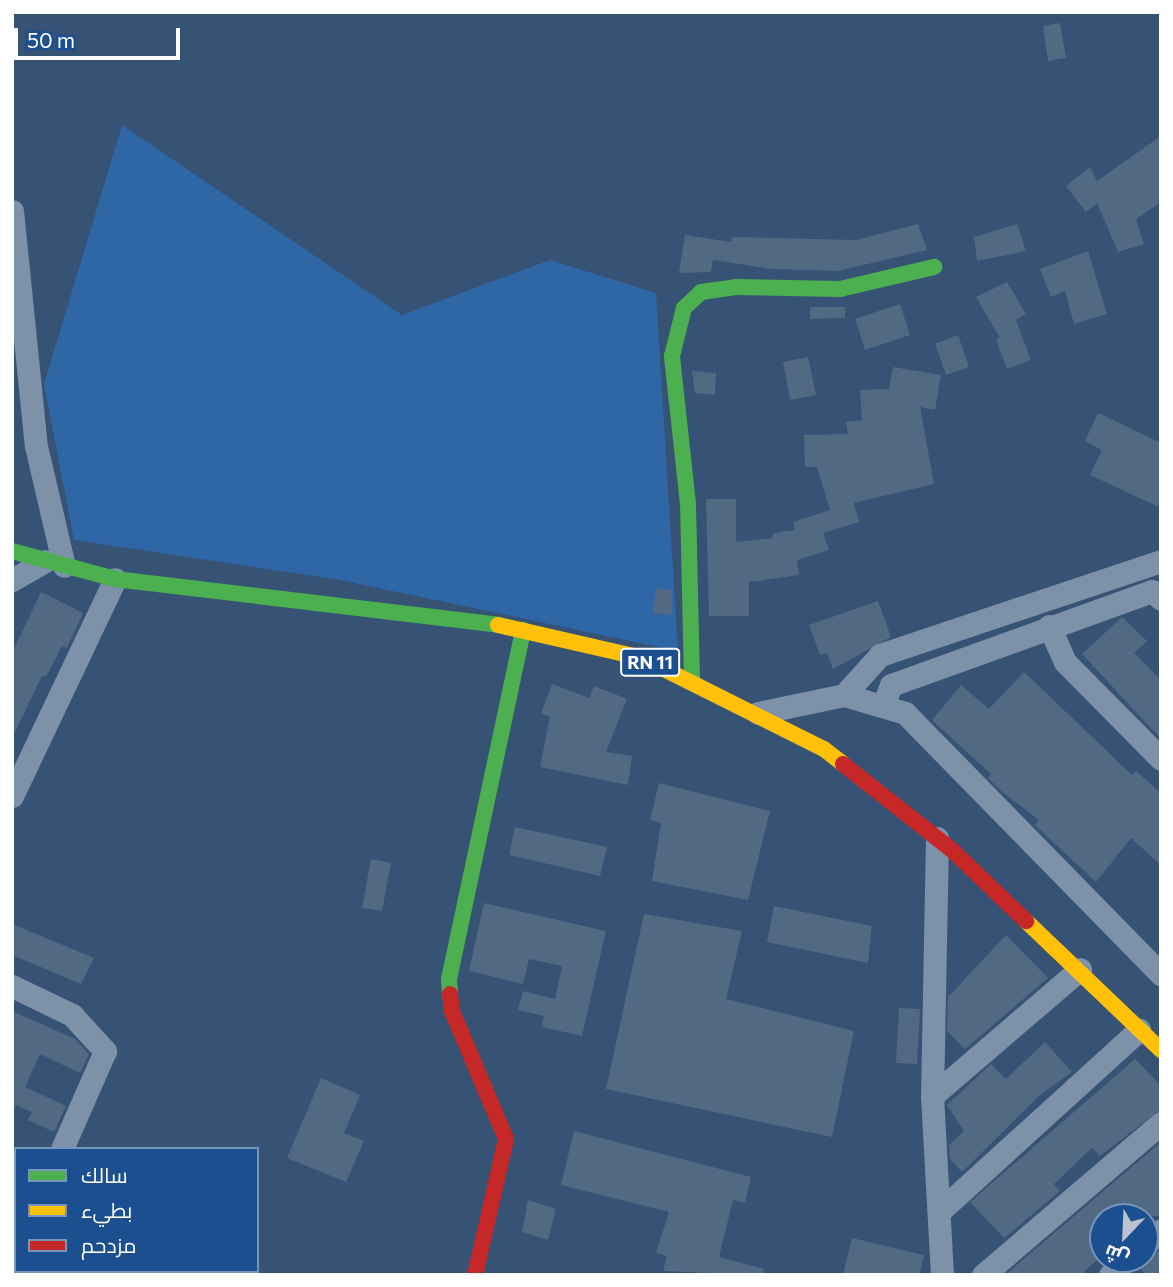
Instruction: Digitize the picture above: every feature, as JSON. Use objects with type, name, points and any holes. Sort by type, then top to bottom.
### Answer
[{"type":"street","points":[[12,211],[36,446],[54,564],[12,580]]},
{"type":"street","points":[[692,680],[688,504],[672,356],[684,307],[701,292],[736,287],[840,289],[934,267]]},
{"type":"street","name":"RN 11","points":[[13,552],[115,579],[523,630],[642,658],[692,680],[824,749],[937,838],[1080,969],[1161,1050]]},
{"type":"street","points":[[844,695],[861,670],[880,655],[1161,561]]},
{"type":"street","points":[[12,796],[115,579]]},
{"type":"street","points":[[884,703],[891,685],[1152,591],[1161,599]]},
{"type":"street","points":[[1049,626],[1065,662],[1161,760]]},
{"type":"street","points":[[475,1275],[506,1139],[452,1011],[449,979],[523,630]]},
{"type":"street","points":[[861,670],[884,703]]},
{"type":"street","points":[[758,713],[844,695],[884,703],[905,713],[1161,974]]},
{"type":"street","points":[[937,838],[932,1096],[941,1210],[942,1275]]},
{"type":"street","points":[[932,1096],[1080,969]]},
{"type":"street","points":[[12,986],[72,1015],[105,1051],[63,1147]]},
{"type":"street","points":[[941,1210],[1139,1030]]},
{"type":"street","points":[[983,1275],[1161,1123]]},
{"type":"shaded area","points":[[122,125],[402,315],[550,260],[656,293],[678,651],[340,580],[74,540],[44,384]]},
{"type":"building","points":[[1060,23],[1066,58],[1048,61],[1043,26]]},
{"type":"building","points":[[1161,136],[1161,202],[1136,219],[1144,244],[1118,252],[1097,203],[1086,212],[1066,186],[1090,167],[1097,181]]},
{"type":"building","points":[[918,224],[927,250],[838,271],[772,269],[713,260],[711,272],[679,273],[685,235],[731,242],[732,237],[856,240]]},
{"type":"building","points":[[1017,224],[1026,251],[977,261],[974,237]]},
{"type":"building","points":[[1088,251],[1107,314],[1074,324],[1065,291],[1051,297],[1040,269]]},
{"type":"building","points":[[1007,282],[1026,314],[1016,320],[1031,360],[1007,369],[996,339],[1000,338],[976,297]]},
{"type":"building","points":[[900,304],[910,335],[865,350],[855,319]]},
{"type":"building","points":[[810,307],[845,307],[845,318],[810,319]]},
{"type":"building","points":[[958,335],[969,367],[946,375],[935,344]]},
{"type":"building","points":[[808,357],[816,395],[790,400],[783,362]]},
{"type":"building","points":[[893,367],[941,375],[935,410],[920,407],[934,484],[854,503],[859,522],[823,533],[829,550],[797,560],[799,575],[749,582],[749,616],[709,616],[706,499],[736,499],[736,542],[773,538],[773,533],[795,530],[793,522],[830,510],[817,467],[805,467],[804,435],[848,434],[846,422],[862,420],[860,390],[889,389]]},
{"type":"building","points":[[692,371],[716,373],[715,395],[695,393]]},
{"type":"building","points":[[1098,413],[1161,443],[1161,508],[1090,475],[1102,450],[1085,441]]},
{"type":"building","points":[[656,588],[672,590],[672,615],[653,613]]},
{"type":"building","points":[[41,592],[83,613],[67,648],[62,646],[46,677],[42,676],[12,738],[12,653]]},
{"type":"building","points":[[878,601],[891,637],[833,669],[827,653],[820,655],[809,625]]},
{"type":"building","points":[[1122,617],[1147,641],[1134,653],[1161,680],[1161,739],[1082,654]]},
{"type":"building","points":[[1024,672],[1132,775],[1136,771],[1161,793],[1161,865],[1131,838],[1096,882],[1035,825],[1039,820],[1001,791],[988,778],[991,774],[932,720],[961,685],[989,709]]},
{"type":"building","points":[[552,684],[589,698],[594,686],[627,699],[606,752],[632,756],[628,785],[540,767],[550,717],[541,713]]},
{"type":"building","points":[[659,783],[770,811],[748,900],[652,881],[661,823],[650,820]]},
{"type":"building","points":[[515,827],[607,847],[600,876],[509,855]]},
{"type":"building","points":[[371,859],[391,863],[382,911],[362,908]]},
{"type":"building","points":[[484,903],[606,931],[582,1036],[542,1027],[544,1016],[518,1010],[523,991],[555,999],[562,966],[529,959],[523,984],[469,971]]},
{"type":"building","points":[[774,906],[872,926],[868,963],[767,942]]},
{"type":"building","points":[[644,914],[742,931],[726,999],[854,1031],[832,1137],[606,1089]]},
{"type":"building","points":[[12,924],[94,958],[81,984],[12,955]]},
{"type":"building","points":[[1006,935],[1048,978],[965,1049],[947,1031],[948,997]]},
{"type":"building","points":[[899,1008],[920,1009],[917,1064],[896,1063]]},
{"type":"building","points":[[12,1011],[75,1039],[89,1054],[80,1073],[40,1054],[25,1087],[66,1106],[54,1132],[28,1120],[32,1112],[16,1105],[12,1114]]},
{"type":"building","points":[[1045,1042],[1072,1072],[1040,1095],[962,1172],[950,1159],[949,1145],[964,1131],[947,1105],[991,1064],[1006,1079]]},
{"type":"building","points":[[1135,1059],[1161,1086],[1161,1109],[1100,1156],[1092,1148],[1054,1184],[1060,1191],[1004,1238],[970,1202]]},
{"type":"building","points":[[321,1078],[360,1095],[344,1133],[364,1141],[346,1182],[287,1158]]},
{"type":"building","points":[[574,1131],[751,1177],[745,1203],[733,1200],[719,1257],[764,1269],[763,1275],[663,1271],[667,1256],[656,1253],[669,1212],[561,1185]]},
{"type":"building","points":[[1161,1142],[1161,1216],[1159,1203],[1089,1203]]},
{"type":"building","points":[[528,1200],[556,1209],[548,1240],[522,1232]]},
{"type":"building","points":[[1089,1203],[1089,1267],[1081,1275],[1005,1275]]},
{"type":"building","points":[[852,1238],[924,1255],[919,1275],[843,1275]]},
{"type":"building","points":[[1161,1249],[1161,1275],[1146,1275],[1144,1273],[1159,1273]]},
{"type":"traffic: fast","points":[[692,680],[688,504],[672,356],[684,308],[701,292],[736,287],[840,289],[934,267]]},
{"type":"traffic: fast","points":[[12,551],[115,579],[498,625]]},
{"type":"traffic: fast","points":[[450,994],[449,979],[523,630]]},
{"type":"traffic: slow","points":[[498,625],[642,658],[824,749],[843,764]]},
{"type":"traffic: slow","points":[[1026,921],[1161,1050]]},
{"type":"traffic: jam","points":[[843,764],[952,850],[1026,921]]},
{"type":"traffic: jam","points":[[450,994],[452,1011],[506,1139],[475,1275]]}]
